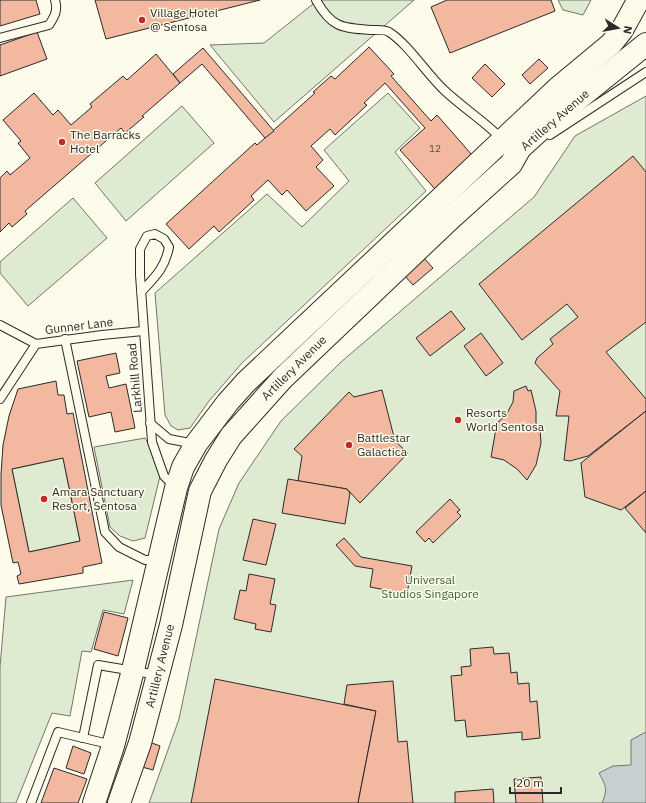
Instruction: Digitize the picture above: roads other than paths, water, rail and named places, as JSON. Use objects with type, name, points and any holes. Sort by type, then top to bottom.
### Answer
[{"type":"street","name":"Artillery Avenue","points":[[94,803],[113,746],[133,670],[176,488],[183,467],[196,444],[228,402],[246,382],[558,88],[618,37],[640,6]]},
{"type":"street","name":"Artillery Avenue","points":[[119,803],[140,743],[171,625],[200,491],[216,460],[231,436],[254,408],[306,356],[450,219],[511,164],[520,148],[542,128],[646,44]]},
{"type":"lane","points":[[0,38],[49,25],[55,16],[57,6],[55,0]]},
{"type":"lane","name":"Artillery Avenue","points":[[316,0],[325,15],[339,26],[386,31],[396,38],[444,90],[503,140]]},
{"type":"lane","points":[[511,164],[559,129],[646,72]]},
{"type":"lane","name":"Larkhill Road","points":[[140,292],[159,273],[167,258],[169,246],[164,239],[155,234],[147,236],[140,249],[140,292],[150,423],[152,442],[164,476],[176,488]]},
{"type":"lane","points":[[0,325],[36,344]]},
{"type":"lane","name":"Gunner Lane","points":[[0,399],[36,344],[143,331]]},
{"type":"lane","points":[[65,340],[105,532],[119,547],[145,560],[159,560]]},
{"type":"lane","name":"Larkhill Road","points":[[150,423],[169,439],[196,444]]},
{"type":"lane","points":[[83,738],[98,665],[158,675]]},
{"type":"lane","points":[[31,803],[58,732],[113,746]]},
{"type":"place","name":"Village Hotel @ Sentosa","points":[[142,20]]},
{"type":"place","name":"The Barracks Hotel","points":[[62,142]]},
{"type":"place","name":"Resorts World Sentosa","points":[[458,420]]},
{"type":"place","name":"Battlestar Galactica","points":[[349,445]]},
{"type":"place","name":"Amara Sanctuary Resort, Sentosa","points":[[44,499]]},
{"type":"park label","name":"Universal Studios Singapore","points":[[430,587]]}]
